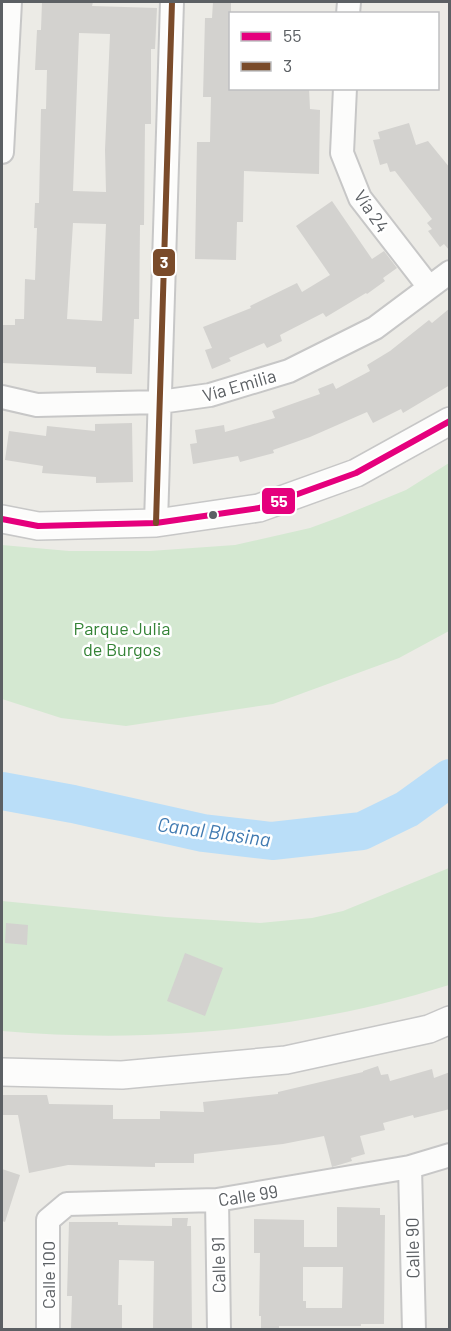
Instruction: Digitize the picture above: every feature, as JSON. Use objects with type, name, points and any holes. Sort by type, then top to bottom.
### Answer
[{"type":"street","points":[[2,152],[10,2]]},
{"type":"street","points":[[156,523],[172,2]]},
{"type":"street","name":"Vía 24","points":[[345,90],[342,153],[360,198],[429,286]]},
{"type":"street","name":"Vía Emilia","points":[[2,397],[38,405],[160,402],[210,395],[289,371],[375,328],[450,272]]},
{"type":"street","points":[[2,519],[38,526],[156,523],[259,508],[356,473],[450,421]]},
{"type":"street","points":[[2,1072],[122,1075],[286,1060],[429,1029],[450,1020]]},
{"type":"street","name":"Calle 99","points":[[48,1220],[67,1204],[218,1200],[410,1167],[450,1155]]},
{"type":"street","name":"Calle 90","points":[[410,1167],[414,1329]]},
{"type":"street","name":"Calle 91","points":[[218,1200],[219,1329]]},
{"type":"street","name":"Calle 100","points":[[48,1220],[48,1329]]},
{"type":"green space","name":"Parque Julia de Burgos","points":[[449,463],[449,631],[399,658],[273,704],[126,726],[61,718],[2,699],[2,545],[69,551],[150,551],[235,545],[310,528],[340,517],[406,490]]},
{"type":"green space","points":[[449,868],[449,985],[340,1013],[228,1030],[115,1036],[2,1031],[2,901],[166,917],[260,923],[312,918],[343,911]]},
{"type":"building","points":[[42,2],[93,2],[92,6],[157,8],[155,49],[151,49],[151,124],[145,124],[144,225],[140,225],[139,319],[134,319],[132,374],[96,373],[96,367],[2,363],[2,325],[15,325],[15,319],[24,319],[25,279],[35,280],[37,228],[34,228],[35,203],[39,203],[41,109],[46,109],[47,70],[35,70],[37,30],[41,30]],"holes":[[[79,33],[110,34],[105,150],[106,192],[73,191]],[[73,223],[106,224],[102,321],[67,319]]]},
{"type":"building","points":[[213,2],[231,2],[229,90],[309,90],[310,109],[320,110],[319,174],[244,171],[243,222],[237,222],[236,260],[195,259],[197,142],[210,142],[211,97],[203,97],[205,18],[212,18]]},
{"type":"building","points":[[409,123],[416,145],[428,141],[450,168],[450,251],[444,244],[440,247],[428,231],[432,229],[427,223],[432,219],[395,171],[390,172],[387,163],[380,165],[373,140],[380,139],[378,132]]},
{"type":"building","points":[[332,201],[372,259],[384,251],[397,268],[383,278],[385,281],[367,294],[326,317],[323,313],[280,335],[282,341],[267,348],[264,343],[229,358],[231,361],[212,369],[205,350],[212,348],[203,327],[251,308],[250,306],[297,283],[302,292],[330,275],[296,226]]},
{"type":"building","points":[[450,308],[450,385],[403,413],[401,409],[373,423],[367,412],[310,437],[273,450],[274,453],[240,462],[238,456],[193,464],[190,444],[197,443],[195,430],[224,425],[225,432],[275,418],[272,411],[320,394],[318,389],[333,383],[336,389],[370,371],[367,365],[390,351],[429,320],[432,323]]},
{"type":"building","points":[[132,423],[133,482],[96,483],[96,477],[42,473],[43,466],[5,460],[9,431],[46,436],[47,426],[95,431],[95,424]]},
{"type":"building","points":[[6,923],[28,925],[27,945],[5,943]]},
{"type":"building","points":[[185,953],[223,968],[205,1016],[167,1001]]},
{"type":"building","points":[[378,1066],[381,1075],[388,1074],[390,1081],[432,1069],[434,1078],[450,1072],[450,1109],[383,1123],[385,1130],[360,1136],[365,1154],[332,1167],[324,1136],[283,1144],[194,1154],[194,1163],[155,1163],[155,1167],[68,1165],[29,1173],[18,1115],[2,1115],[2,1095],[47,1095],[49,1104],[113,1105],[113,1119],[160,1119],[160,1111],[204,1112],[203,1102],[278,1094],[278,1092],[363,1072]]},
{"type":"building","points":[[2,1169],[20,1175],[5,1222],[2,1221]]},
{"type":"building","points":[[337,1207],[380,1208],[380,1215],[385,1215],[384,1324],[279,1326],[279,1329],[261,1329],[261,1316],[259,1316],[260,1253],[254,1253],[254,1219],[304,1220],[304,1247],[337,1247]],"holes":[[[303,1267],[343,1267],[342,1308],[306,1308],[306,1301],[303,1301]]]},
{"type":"building","points":[[172,1218],[188,1218],[187,1226],[191,1226],[192,1329],[153,1329],[154,1261],[119,1260],[118,1305],[122,1305],[122,1329],[71,1329],[72,1296],[67,1296],[69,1222],[118,1222],[118,1225],[172,1226]]},
{"type":"waterway","name":"Canal Blasina","points":[[2,791],[203,833],[272,841],[362,831],[407,809],[450,778]]},
{"type":"transit line","name":"3","points":[[156,523],[172,2]]},
{"type":"transit line","name":"55","points":[[2,519],[38,526],[156,523],[259,508],[356,473],[450,421]]}]
